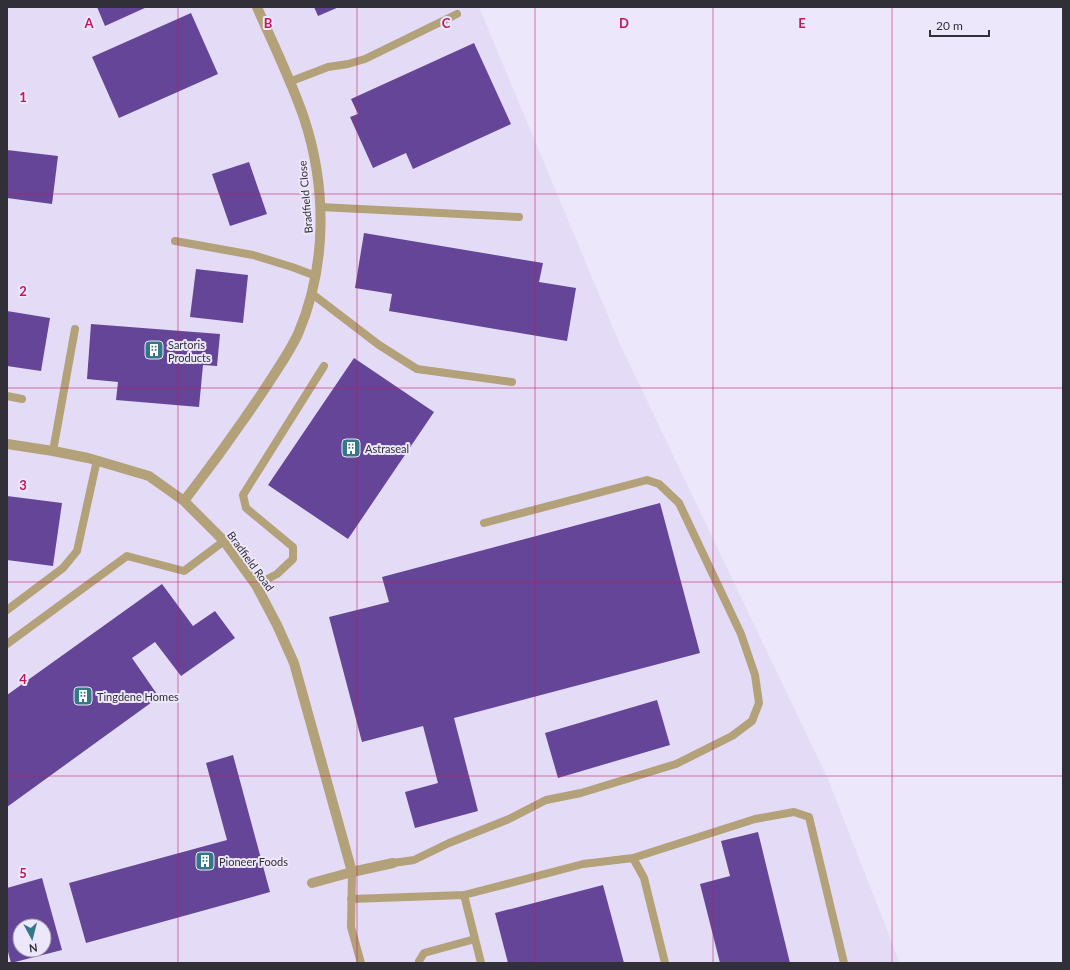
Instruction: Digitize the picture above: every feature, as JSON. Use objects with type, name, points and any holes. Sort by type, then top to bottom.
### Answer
[{"type":"street","name":"Bradfield Close","points":[[184,501],[216,459],[280,366],[297,334],[316,276],[321,239],[320,207],[318,179],[312,148],[304,118],[256,7]]},
{"type":"street","name":"Bradfield Road","points":[[7,444],[97,460],[148,476],[184,501],[224,541],[256,585],[277,625],[294,663],[352,872]]},
{"type":"street","points":[[312,883],[393,863]]},
{"type":"lane","points":[[289,82],[328,67],[348,64],[365,59],[457,14]]},
{"type":"lane","points":[[320,207],[519,217]]},
{"type":"lane","points":[[175,241],[253,255],[316,276]]},
{"type":"lane","points":[[311,293],[379,344],[417,369],[512,382]]},
{"type":"lane","points":[[53,451],[75,329]]},
{"type":"lane","points":[[256,585],[277,574],[293,559],[293,547],[246,508],[243,495],[324,366]]},
{"type":"lane","points":[[7,396],[22,399]]},
{"type":"lane","points":[[7,610],[64,568],[77,551],[97,460]]},
{"type":"lane","points":[[393,863],[414,860],[450,843],[509,819],[546,800],[581,793],[676,764],[732,736],[752,721],[759,703],[755,675],[741,634],[679,503],[659,484],[647,480],[484,523]]},
{"type":"lane","points":[[7,644],[127,556],[184,571],[224,541]]},
{"type":"lane","points":[[351,899],[464,896],[583,864],[633,858],[755,819],[794,812],[809,818],[844,963]]},
{"type":"lane","points":[[633,858],[644,878],[665,963]]},
{"type":"lane","points":[[352,872],[351,927],[361,963]]},
{"type":"lane","points":[[464,896],[481,963]]},
{"type":"lane","points":[[419,963],[419,960],[424,953],[475,939]]},
{"type":"shaded area","points":[[7,7],[479,7],[619,342],[828,779],[900,963],[7,963]]},
{"type":"building","points":[[97,7],[147,7],[105,26]]},
{"type":"building","points":[[314,7],[339,7],[318,16]]},
{"type":"building","points":[[191,13],[218,74],[119,118],[92,57]]},
{"type":"building","points":[[474,43],[511,124],[413,169],[406,153],[373,168],[350,117],[358,114],[351,99]]},
{"type":"building","points":[[7,150],[58,156],[52,204],[7,198]]},
{"type":"building","points":[[249,162],[267,214],[230,226],[212,174]]},
{"type":"building","points":[[364,233],[543,263],[539,282],[576,288],[567,341],[389,311],[392,294],[355,288]]},
{"type":"building","points":[[196,269],[248,275],[243,323],[190,317]]},
{"type":"building","points":[[7,311],[50,318],[41,371],[7,366]]},
{"type":"building","name":"Sartoris Products","points":[[91,324],[220,334],[217,366],[203,365],[199,407],[116,400],[118,382],[87,379]]},
{"type":"building","name":"Astraseal","points":[[354,358],[434,412],[348,539],[268,485]]},
{"type":"building","points":[[7,496],[62,503],[53,566],[7,560]]},
{"type":"building","points":[[660,503],[700,653],[454,718],[478,811],[415,828],[405,792],[438,783],[423,726],[362,742],[329,617],[389,602],[382,577]]},
{"type":"building","name":"Tingdene Homes","points":[[162,584],[193,626],[215,611],[235,638],[181,676],[155,642],[132,658],[159,697],[7,807],[7,695]]},
{"type":"building","points":[[657,700],[670,745],[558,778],[545,733]]},
{"type":"building","name":"Pioneer Foods","points":[[233,755],[270,892],[86,943],[69,883],[227,840],[206,763]]},
{"type":"building","points":[[758,832],[790,963],[720,963],[700,884],[730,876],[721,841]]},
{"type":"building","points":[[42,878],[62,950],[52,953],[52,918],[12,918],[12,958],[31,958],[11,963],[7,948],[7,888]]},
{"type":"building","points":[[603,885],[624,963],[508,963],[495,913]]},
{"type":"place","name":"Sartoris Products","points":[[154,350]]},
{"type":"place","name":"Astraseal","points":[[351,448]]},
{"type":"place","name":"Tingdene Homes","points":[[83,696]]},
{"type":"place","name":"Pioneer Foods","points":[[205,861]]}]
